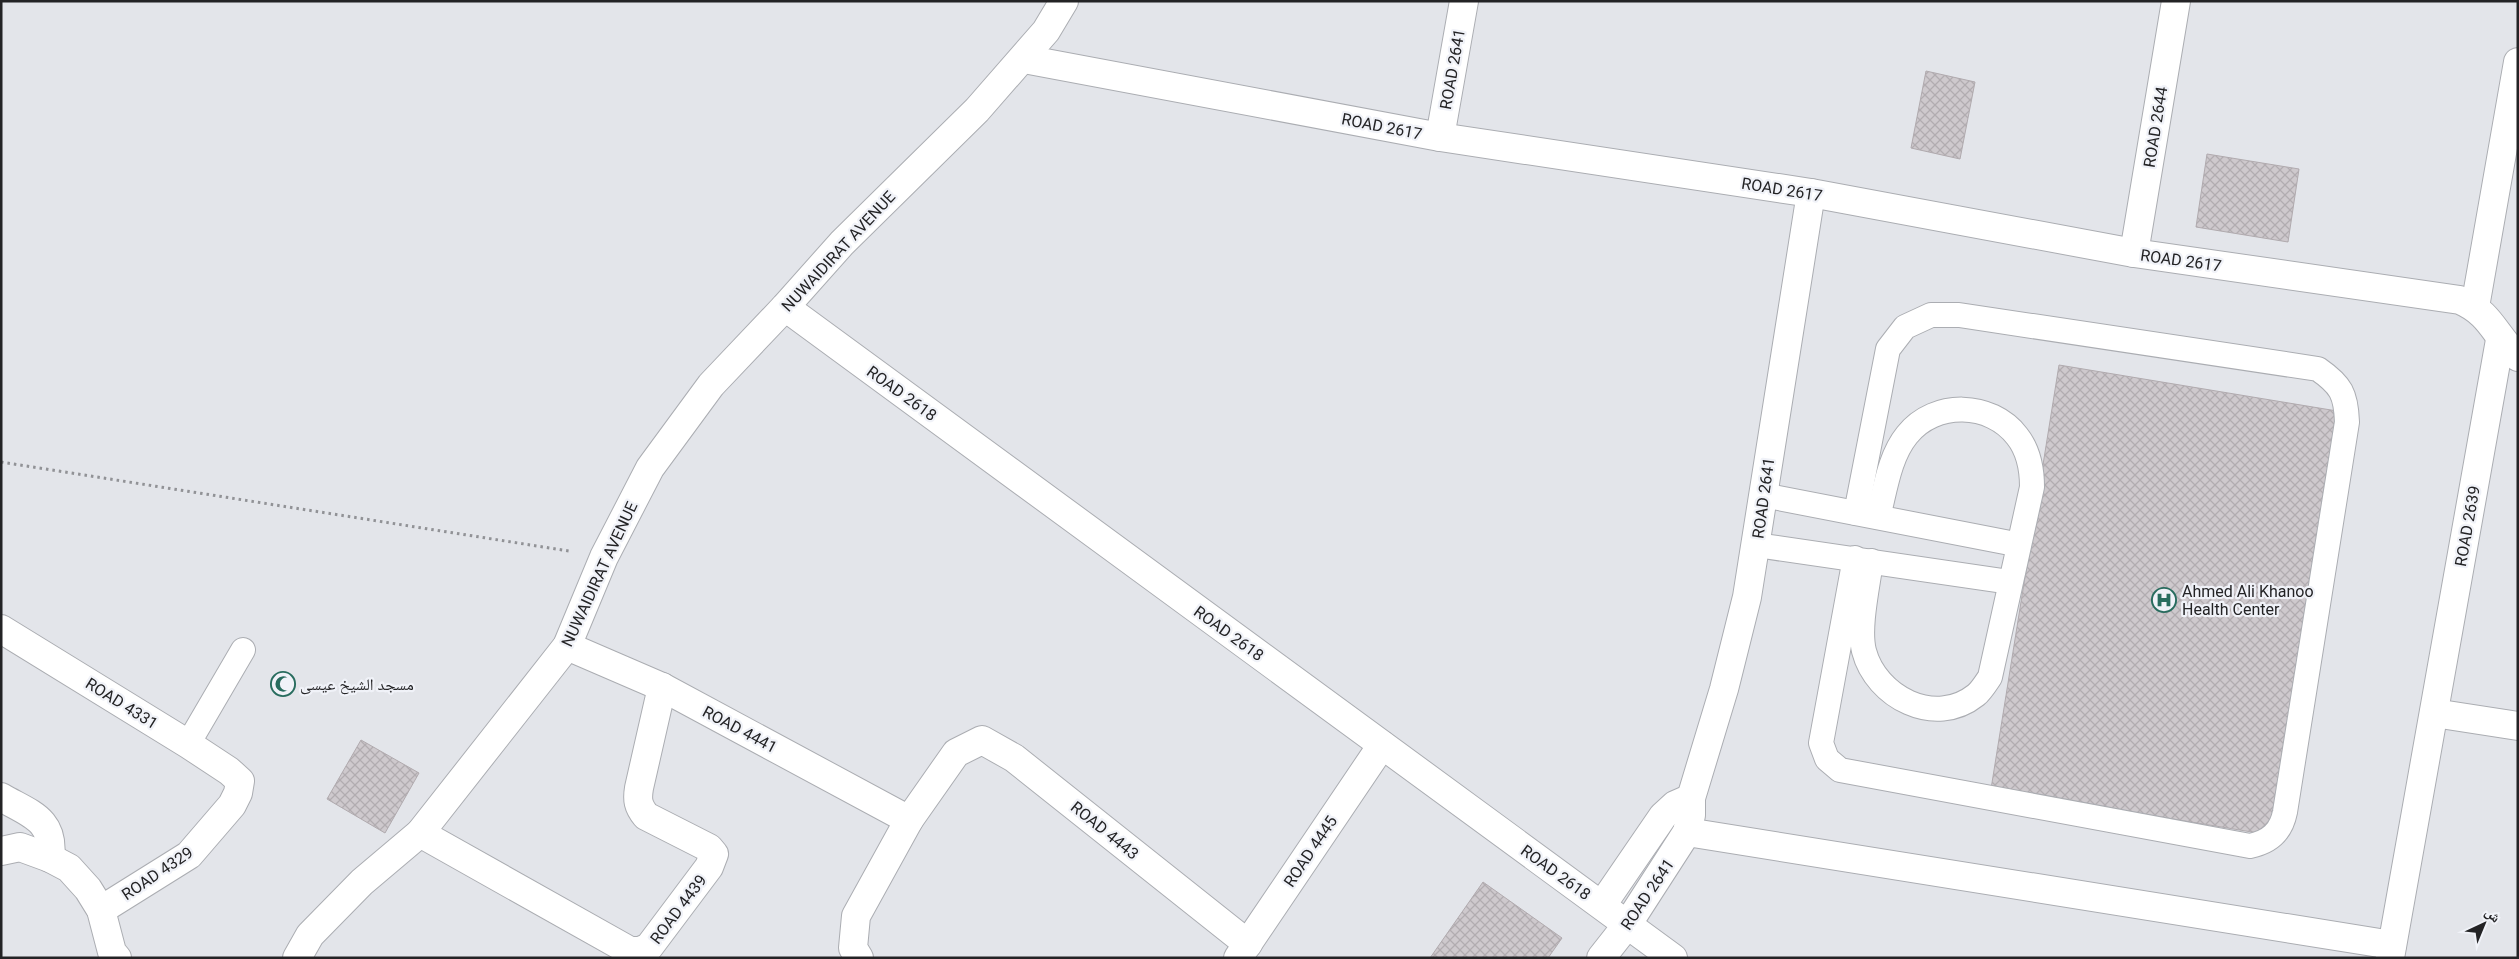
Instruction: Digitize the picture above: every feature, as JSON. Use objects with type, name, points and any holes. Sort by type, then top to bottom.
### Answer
[{"type":"street","name":"NUWAIDIRAT AVENUE","points":[[297,958],[310,935],[362,882],[420,833],[567,646],[604,556],[650,468],[710,385],[785,308],[842,243],[977,110],[1024,59],[1046,30],[1064,1]]},
{"type":"street","name":"ROAD 2641","points":[[1440,137],[1464,1]]},
{"type":"street","name":"ROAD 2644","points":[[2134,253],[2176,1]]},
{"type":"street","name":"ROAD 2617","points":[[1024,59],[1440,137],[1811,193],[2134,253],[2460,300],[2475,307],[2491,321],[2509,348]]},
{"type":"street","points":[[2475,307],[2518,62]]},
{"type":"street","name":"ROAD 2641","points":[[1601,958],[1627,924],[1687,832],[1691,815],[1691,798],[1724,689],[1747,596],[1811,193]]},
{"type":"street","name":"ROAD 2618","points":[[785,308],[1673,958]]},
{"type":"street","name":"ROAD 2639","points":[[2391,951],[2434,713],[2509,348]]},
{"type":"street","name":"ROAD 4331","points":[[1,629],[188,744],[229,771],[240,781]]},
{"type":"street","name":"ROAD 4441","points":[[567,646],[662,687],[909,820]]},
{"type":"street","name":"ROAD 4439","points":[[420,833],[630,951],[640,952],[649,947],[709,867],[714,854],[709,848],[646,816],[640,808],[637,798],[662,687]]},
{"type":"street","points":[[2434,713],[2518,726]]},
{"type":"street","name":"ROAD 4443","points":[[909,820],[956,753],[982,740],[1014,758],[1243,951]]},
{"type":"street","name":"ROAD 4445","points":[[1243,951],[1382,745]]},
{"type":"street","name":"ROAD 4329","points":[[101,910],[189,855],[232,805],[238,793],[240,781]]},
{"type":"street","points":[[1,798],[40,820],[50,834],[59,863]]},
{"type":"street","name":"ROAD 2641","points":[[1602,905],[1662,816],[1691,798]]},
{"type":"street","points":[[859,958],[853,948],[856,916],[909,820]]},
{"type":"street","points":[[1687,832],[2391,951]]},
{"type":"street","points":[[1,851],[20,847],[59,863],[88,888],[101,910],[112,952],[117,958]]},
{"type":"lane","points":[[1863,559],[1821,743],[1827,759],[1840,770],[2250,846],[2266,841],[2279,831],[2285,812],[2347,422],[2346,400],[2336,382],[2318,370],[1959,315],[1931,315],[1906,327],[1888,349],[1867,515]]},
{"type":"lane","points":[[1863,559],[1865,618],[1862,633],[1867,659],[1880,682],[1892,694],[1908,703],[1925,708],[1943,708],[1960,703],[1976,695],[1990,677],[2032,487],[2032,469],[2027,452],[2017,436],[1989,414],[1972,410],[1954,409],[1936,414],[1921,422],[1908,434],[1898,448],[1892,466],[1867,515]]},
{"type":"lane","points":[[1763,494],[2010,543]]},
{"type":"lane","points":[[1756,545],[1863,559],[2003,581]]},
{"type":"lane","points":[[188,744],[243,650]]},
{"type":"path","points":[[1,462],[604,556]]},
{"type":"building","points":[[1926,71],[1975,82],[1960,159],[1911,148]]},
{"type":"building","points":[[2207,154],[2299,169],[2288,242],[2196,227]]},
{"type":"building","name":"Ahmed Ali Khanoo Health Center","points":[[2059,365],[2337,411],[2270,835],[1991,789]]},
{"type":"building","points":[[361,740],[419,773],[385,833],[327,799]]},
{"type":"building","points":[[1483,882],[1562,938],[1548,958],[1430,958]]},
{"type":"place","name":"Ahmed Ali Khanoo Health Center","points":[[2164,600]]},
{"type":"place","name":"مسجد الشيخ عيسى","points":[[283,684]]}]
